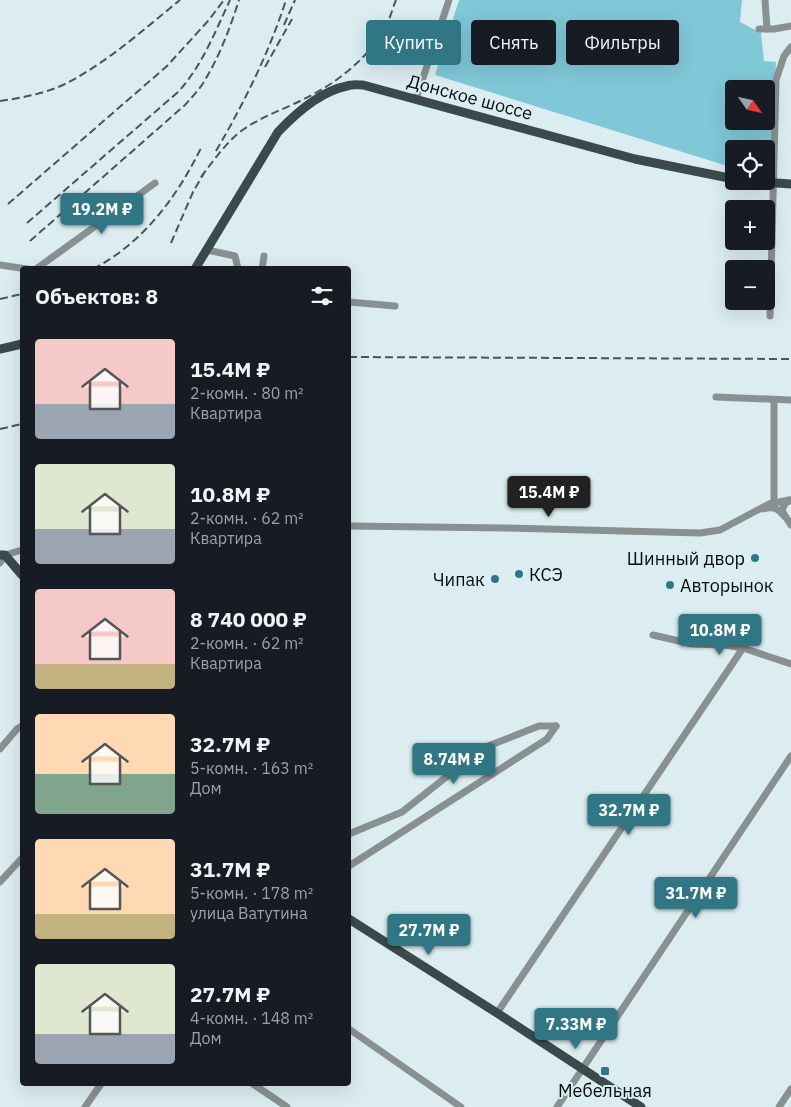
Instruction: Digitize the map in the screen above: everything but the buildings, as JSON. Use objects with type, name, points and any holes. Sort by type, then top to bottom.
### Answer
[{"type":"main road","name":"Донское шоссе","points":[[197,266],[278,132],[292,117],[334,90],[348,85],[363,85],[635,160],[725,177]]},
{"type":"main road","points":[[775,184],[791,184]]},
{"type":"main road","points":[[0,349],[20,344]]},
{"type":"main road","points":[[3,555],[20,573]]},
{"type":"main road","points":[[351,920],[641,1107]]},
{"type":"street","points":[[416,99],[449,0]]},
{"type":"street","points":[[765,0],[763,29],[791,26]]},
{"type":"street","points":[[775,140],[776,80],[784,56],[791,47]]},
{"type":"street","points":[[40,266],[155,183]]},
{"type":"street","points":[[770,316],[774,190]]},
{"type":"street","points":[[207,250],[235,256],[237,266]]},
{"type":"street","points":[[262,266],[264,256]]},
{"type":"street","points":[[0,264],[20,268]]},
{"type":"street","points":[[351,302],[395,306]]},
{"type":"street","points":[[716,397],[791,400]]},
{"type":"street","points":[[774,400],[774,502]]},
{"type":"street","points":[[351,526],[700,533],[727,527],[774,502],[790,500]]},
{"type":"street","points":[[789,521],[782,508],[790,500]]},
{"type":"street","points":[[751,514],[771,507],[780,511],[789,521]]},
{"type":"street","points":[[0,563],[3,555],[20,551]]},
{"type":"street","points":[[653,635],[692,644],[725,645],[743,648],[791,664]]},
{"type":"street","points":[[497,1013],[743,648]]},
{"type":"street","points":[[351,833],[402,812],[482,748],[539,726],[556,726],[547,739],[351,865]]},
{"type":"street","points":[[0,750],[20,727]]},
{"type":"street","points":[[557,1107],[791,756]]},
{"type":"street","points":[[0,882],[20,860]]},
{"type":"street","points":[[351,1030],[461,1107]]},
{"type":"street","points":[[85,1107],[101,1086]]},
{"type":"street","points":[[256,1086],[287,1107]]},
{"type":"street","points":[[778,1107],[791,1089]]},
{"type":"shaded area","points":[[459,0],[742,0],[740,22],[761,33],[764,61],[776,62],[775,80],[725,80],[725,130],[772,130],[771,140],[725,140],[725,165],[435,75],[438,65],[461,65],[461,20],[453,20]]},
{"type":"railway","points":[[0,101],[48,91],[63,85],[95,67],[124,46],[180,0]]},
{"type":"railway","points":[[8,204],[167,66],[208,21],[224,0]]},
{"type":"railway","points":[[27,223],[178,92],[201,60],[230,0]]},
{"type":"railway","points":[[30,241],[193,96],[203,83],[215,61],[239,0]]},
{"type":"railway","points":[[216,151],[255,77],[272,39],[286,0]]},
{"type":"railway","points":[[284,25],[295,0]]},
{"type":"railway","points":[[201,177],[226,145],[244,129],[328,86],[351,68],[381,35],[396,0]]},
{"type":"railway","points":[[265,67],[292,19]]},
{"type":"railway","points":[[98,266],[128,246],[157,217],[181,184],[201,148]]},
{"type":"railway","points":[[171,243],[193,192],[204,173]]},
{"type":"railway","points":[[0,299],[20,294]]},
{"type":"railway","points":[[351,357],[791,359]]},
{"type":"railway","points":[[0,429],[20,424]]},
{"type":"place","name":"Шинный двор","points":[[755,558]]},
{"type":"place","name":"КСЭ","points":[[519,574]]},
{"type":"place","name":"Чипак","points":[[495,579]]},
{"type":"place","name":"Авторынок","points":[[670,585]]},
{"type":"place","name":"Мебельная","points":[[605,1071]]}]
